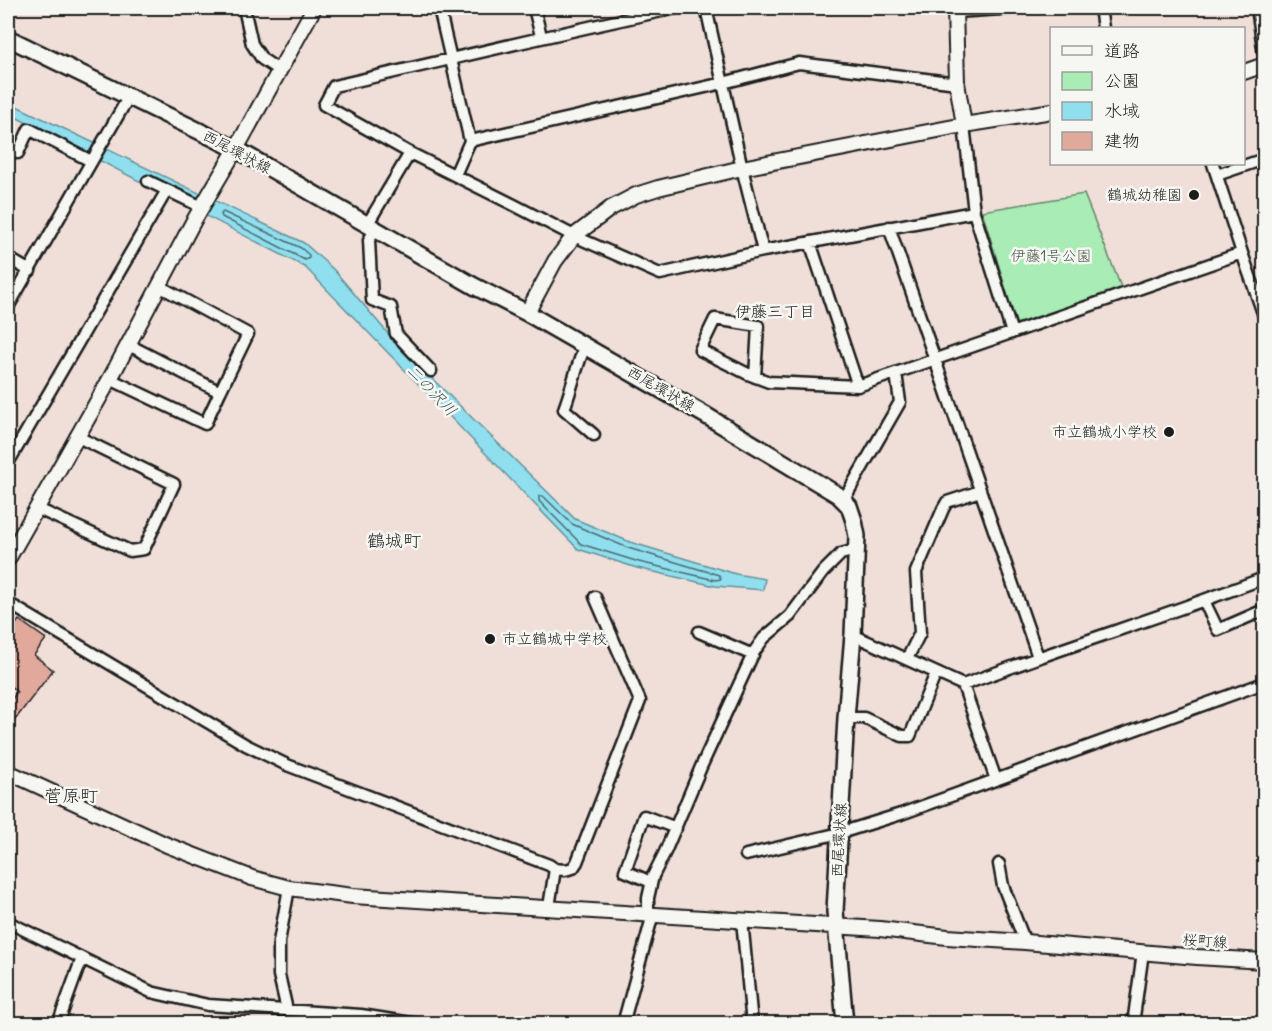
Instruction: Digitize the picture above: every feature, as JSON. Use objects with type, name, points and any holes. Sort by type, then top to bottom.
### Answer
[{"type":"main road","name":"西尾環状線","points":[[8,38],[236,149],[474,286],[585,346],[830,489],[849,506],[854,521],[856,550],[854,635],[846,718],[835,911],[845,1023]]},
{"type":"street","points":[[244,8],[252,44],[262,59],[280,71]]},
{"type":"street","points":[[8,559],[110,379],[193,222],[314,8]]},
{"type":"street","points":[[439,8],[470,141],[455,175]]},
{"type":"street","points":[[534,8],[541,36]]},
{"type":"street","points":[[676,8],[541,36],[452,60],[334,86],[324,105],[410,153],[574,236],[660,274],[763,250],[974,212]]},
{"type":"street","points":[[706,8],[763,250]]},
{"type":"street","points":[[1012,333],[974,212],[957,83],[955,10],[1017,8]]},
{"type":"street","points":[[1100,8],[1103,27]]},
{"type":"street","points":[[1257,8],[1264,54]]},
{"type":"street","points":[[470,141],[723,83],[799,63],[957,83]]},
{"type":"street","points":[[1245,72],[1264,66]]},
{"type":"street","points":[[8,307],[128,98]]},
{"type":"street","points":[[527,313],[555,261],[574,236],[611,208],[636,195],[742,168],[964,124],[1050,111]]},
{"type":"street","points":[[8,148],[18,153],[29,129],[91,161]]},
{"type":"street","points":[[410,153],[371,227],[369,240],[372,300],[390,307],[396,334],[431,371]]},
{"type":"street","points":[[1217,175],[1264,159]]},
{"type":"street","points":[[1213,165],[1264,315]]},
{"type":"street","points":[[148,181],[202,207]]},
{"type":"street","points":[[8,463],[167,190]]},
{"type":"street","points":[[890,227],[1038,657]]},
{"type":"street","points":[[810,242],[858,386]]},
{"type":"street","points":[[755,377],[758,326],[715,319],[700,350],[755,377],[769,382],[858,386],[1242,253]]},
{"type":"street","points":[[8,258],[30,271]]},
{"type":"street","points":[[110,379],[206,424],[248,334],[159,286]]},
{"type":"street","points":[[127,344],[220,392]]},
{"type":"street","points":[[585,346],[576,366],[572,389],[564,409],[594,435]]},
{"type":"street","points":[[843,501],[900,402],[896,374]]},
{"type":"street","points":[[36,508],[130,551],[144,549],[174,484],[76,436]]},
{"type":"street","points":[[907,659],[920,633],[916,572],[943,509],[947,502],[980,490]]},
{"type":"street","points":[[623,1023],[650,914],[651,882],[753,655],[764,638],[790,616],[823,572],[841,554],[856,550]]},
{"type":"street","points":[[854,635],[963,685],[1264,578]]},
{"type":"street","points":[[8,603],[256,750],[287,765],[554,868],[565,870],[573,868],[577,862],[640,701],[595,597]]},
{"type":"street","points":[[1204,601],[1218,630],[1264,610]]},
{"type":"street","points":[[699,632],[753,655]]},
{"type":"street","points":[[846,718],[864,718],[902,736],[910,735],[936,673]]},
{"type":"street","points":[[746,855],[840,833],[996,780],[1264,683]]},
{"type":"street","points":[[963,685],[996,780]]},
{"type":"street","name":"桜町線","points":[[8,772],[167,845],[252,878],[289,888],[353,896],[880,929],[946,937],[1264,961]]},
{"type":"street","points":[[651,882],[625,870],[644,816],[676,828]]},
{"type":"street","points":[[999,864],[1003,886],[1025,942]]},
{"type":"street","points":[[549,907],[554,868]]},
{"type":"street","points":[[287,1010],[279,975],[279,942],[289,888]]},
{"type":"street","points":[[742,920],[753,1023]]},
{"type":"street","points":[[8,922],[151,992],[208,1005],[287,1010],[313,1018],[361,1015],[418,1023]]},
{"type":"street","points":[[1132,1023],[1143,952]]},
{"type":"street","points":[[58,1023],[82,958]]},
{"type":"green space","name":"伊藤1号公園","points":[[1084,194],[1123,292],[1018,329],[982,211]]},
{"type":"water","name":"二の沢川","points":[[8,102],[304,243],[334,270],[396,343],[575,519],[630,542],[736,574],[765,579],[763,590],[715,586],[637,568],[578,549],[305,267],[8,113]]},
{"type":"building","points":[[19,620],[46,639],[34,655],[53,670],[8,729],[8,704],[17,692],[8,684],[8,634]]},
{"type":"place","name":"鶴城幼稚園","points":[[1194,195]]},
{"type":"place","name":"市立鶴城小学校","points":[[1169,432]]},
{"type":"place","name":"市立鶴城中学校","points":[[490,639]]},
{"type":"district","name":"伊藤三丁目","points":[[775,311]]},
{"type":"district","name":"鶴城町","points":[[394,541]]},
{"type":"district","name":"菅原町","points":[[71,796]]}]
